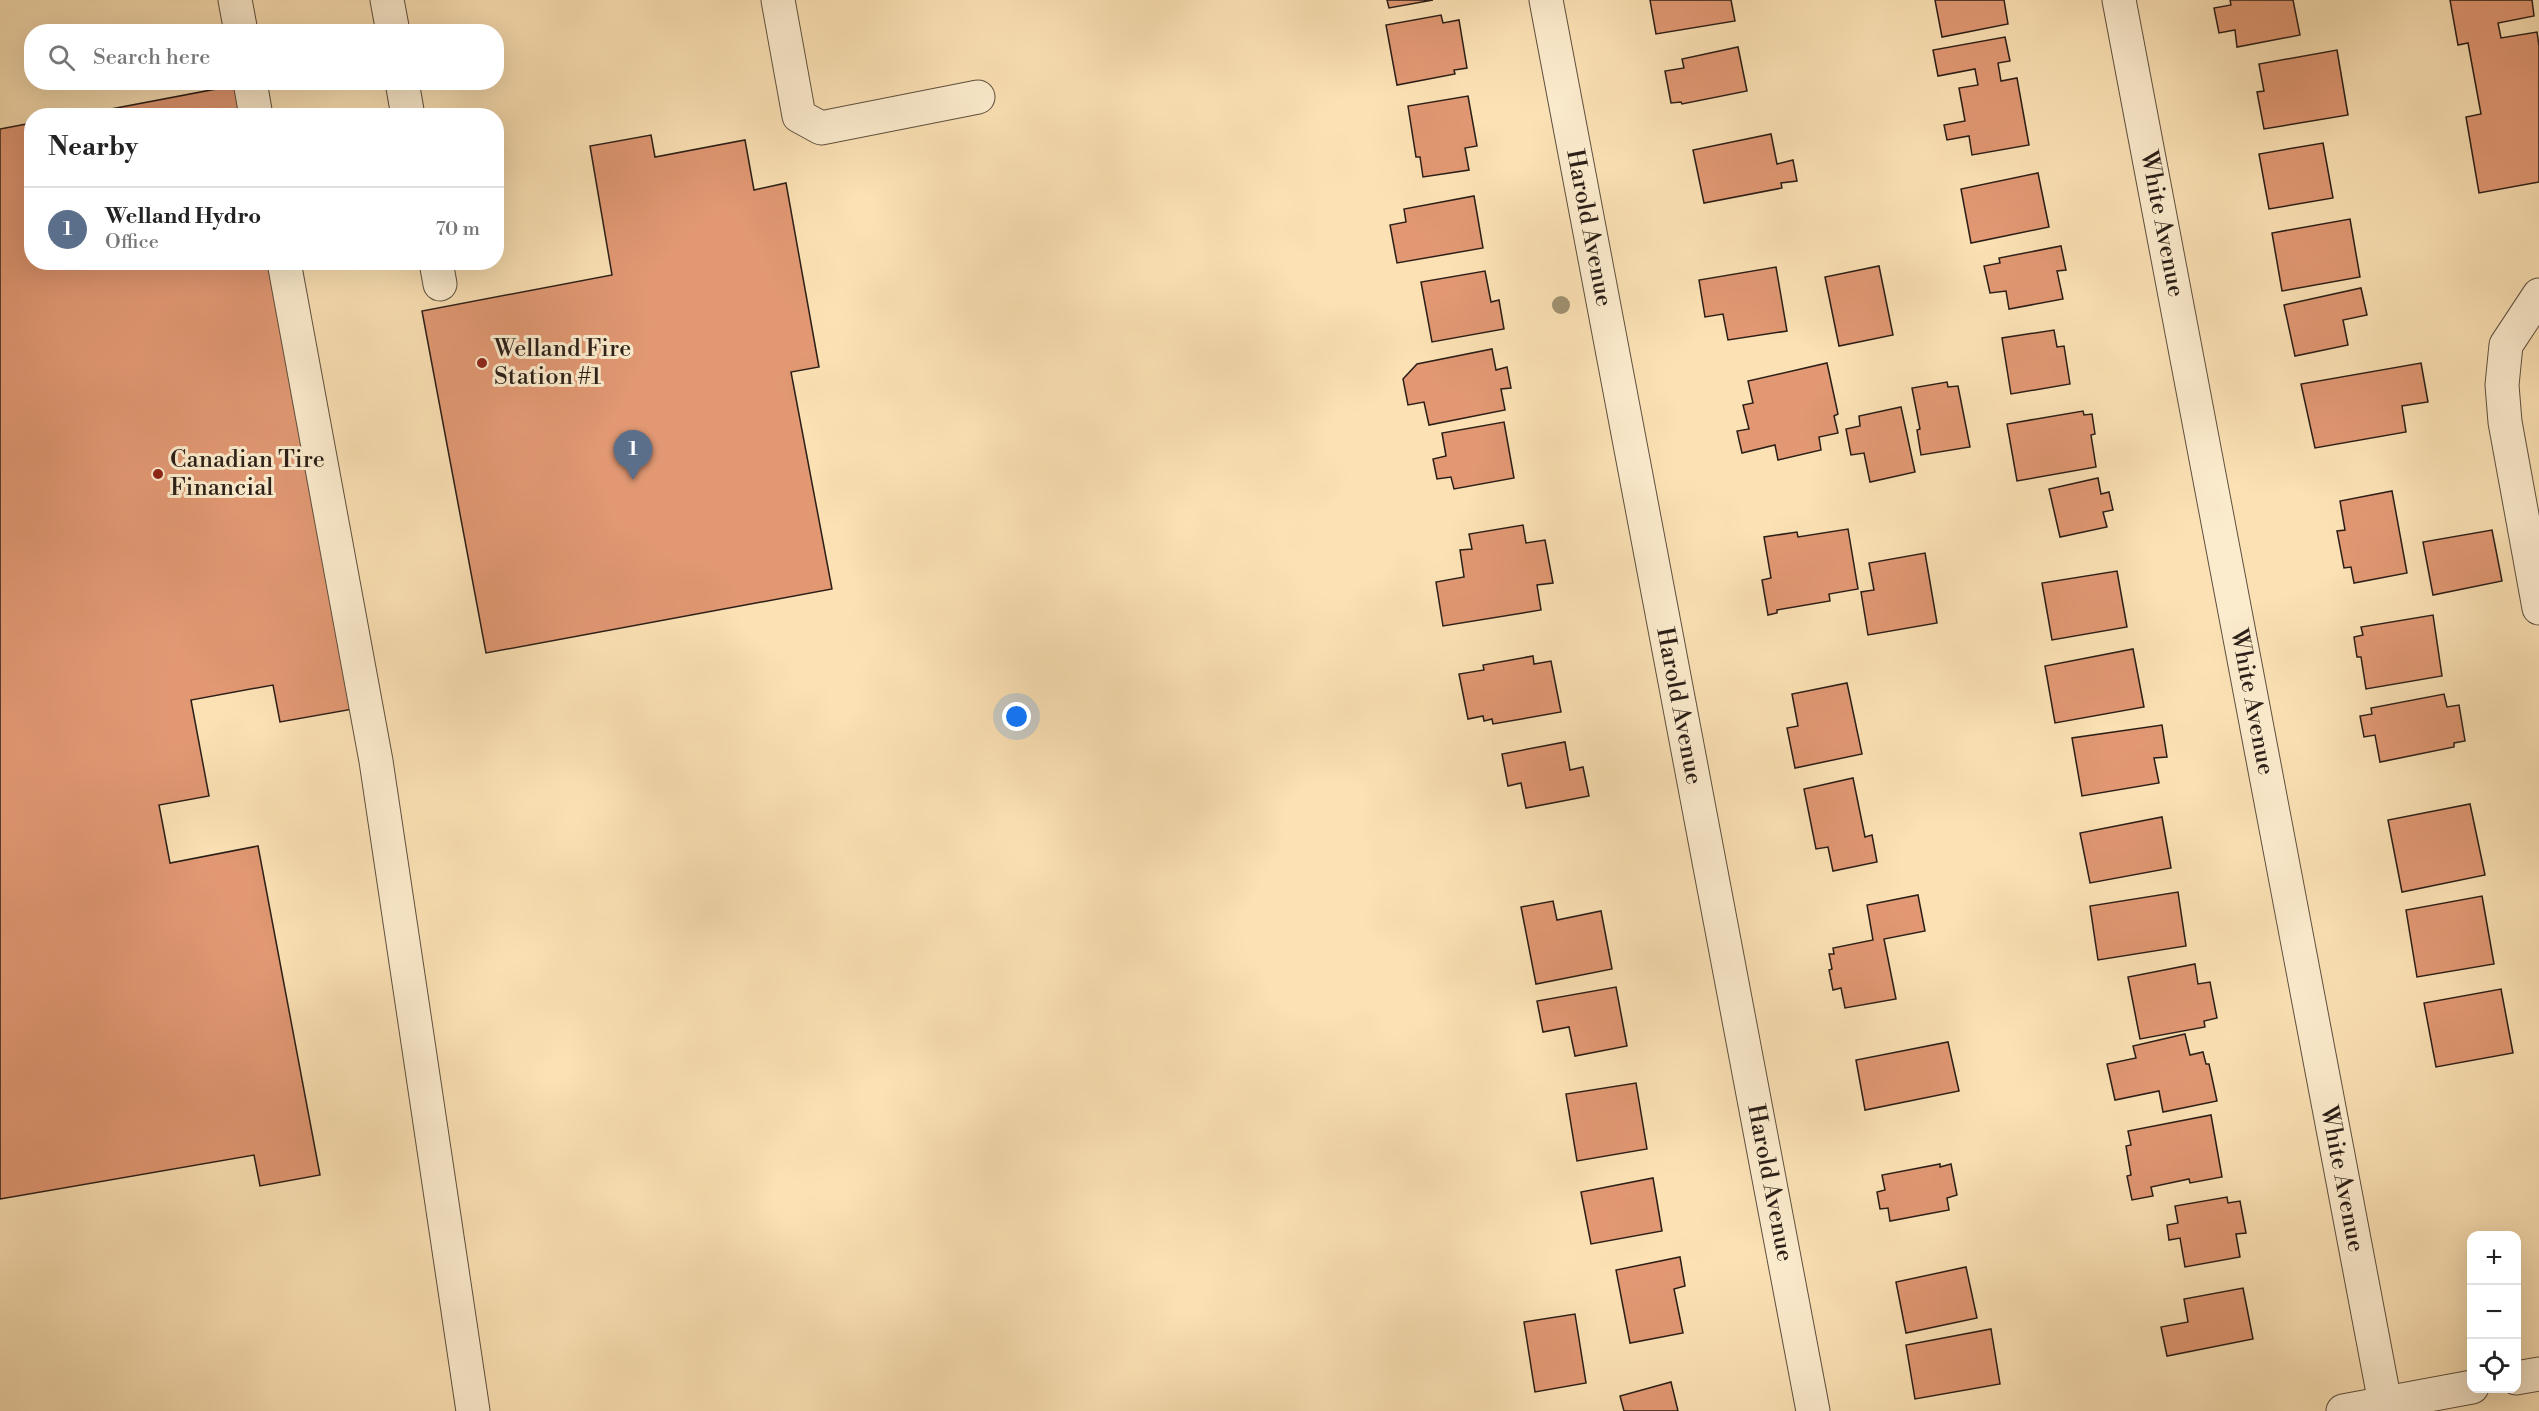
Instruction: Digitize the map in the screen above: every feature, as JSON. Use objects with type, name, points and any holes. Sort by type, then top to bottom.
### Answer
[{"type":"street","points":[[235,0],[240,24]]},
{"type":"street","points":[[387,0],[392,24]]},
{"type":"street","points":[[778,0],[799,116],[821,128],[978,97]]},
{"type":"street","name":"Harold Avenue","points":[[1545,0],[1813,1411]]},
{"type":"street","name":"White Avenue","points":[[2119,0],[2385,1403]]},
{"type":"street","points":[[251,90],[255,108]]},
{"type":"street","points":[[403,90],[407,108]]},
{"type":"street","points":[[285,270],[375,761],[473,1411]]},
{"type":"street","points":[[2539,295],[2506,345],[2502,385],[2505,422],[2539,609]]},
{"type":"street","points":[[2521,1377],[2539,1374]]},
{"type":"street","points":[[2343,1411],[2467,1388]]},
{"type":"building","points":[[1387,0],[1433,0],[1389,8]]},
{"type":"building","points":[[1650,0],[1731,0],[1735,21],[1656,34]]},
{"type":"building","points":[[1935,0],[2004,0],[2008,24],[1942,37]]},
{"type":"building","points":[[2230,0],[2293,0],[2300,35],[2237,47],[2235,30],[2219,33],[2214,8],[2231,5]]},
{"type":"building","points":[[2450,0],[2532,0],[2534,16],[2498,23],[2501,38],[2537,32],[2539,46],[2539,182],[2479,193],[2466,117],[2481,114],[2468,43],[2458,45]]},
{"type":"building","points":[[1441,15],[1443,23],[1459,20],[1467,68],[1454,70],[1455,74],[1397,85],[1386,25]]},
{"type":"building","points":[[2005,37],[2010,61],[1998,63],[2001,81],[2017,78],[2029,145],[1972,155],[1969,136],[1947,140],[1944,125],[1965,121],[1959,88],[1978,85],[1975,69],[1938,76],[1933,50]]},
{"type":"building","points":[[1738,47],[1747,91],[1682,104],[1681,102],[1671,103],[1665,71],[1684,68],[1682,59]]},
{"type":"building","points":[[2337,50],[2348,115],[2264,129],[2257,92],[2264,91],[2259,64]]},
{"type":"building","points":[[211,90],[244,90],[248,108],[116,108]]},
{"type":"building","points":[[1468,96],[1477,146],[1465,148],[1469,170],[1423,177],[1420,157],[1416,157],[1408,106]]},
{"type":"building","name":"Canadian Tire Financial","points":[[24,124],[24,270],[277,270],[359,708],[280,722],[273,685],[191,700],[209,796],[159,805],[170,863],[258,846],[320,1175],[260,1186],[254,1155],[0,1199],[0,129]]},
{"type":"building","points":[[1771,134],[1777,164],[1793,160],[1797,181],[1781,183],[1782,188],[1704,203],[1693,150]]},
{"type":"building","points":[[651,135],[655,157],[745,140],[754,190],[786,183],[819,367],[791,372],[832,589],[486,653],[422,311],[612,275],[590,146]]},
{"type":"building","points":[[2323,143],[2333,198],[2269,209],[2259,154]]},
{"type":"building","points":[[2038,173],[2049,227],[1971,243],[1961,189]]},
{"type":"building","points":[[1474,196],[1483,248],[1397,263],[1390,225],[1406,222],[1404,209]]},
{"type":"building","points":[[2350,219],[2360,277],[2282,291],[2272,233]]},
{"type":"building","points":[[2061,246],[2066,270],[2057,271],[2063,299],[2009,309],[2006,291],[1990,293],[1984,266],[2000,263],[1999,258]]},
{"type":"building","points":[[1879,266],[1893,335],[1839,346],[1825,277]]},
{"type":"building","points":[[1776,267],[1787,331],[1728,340],[1723,314],[1705,317],[1699,280]]},
{"type":"building","points":[[1485,271],[1491,302],[1499,300],[1504,329],[1432,342],[1421,282]]},
{"type":"building","points":[[2361,288],[2367,315],[2343,320],[2348,345],[2295,356],[2284,305]]},
{"type":"building","points":[[2054,330],[2057,347],[2064,346],[2070,384],[2011,394],[2002,338]]},
{"type":"building","points":[[1492,349],[1496,370],[1507,367],[1511,388],[1501,389],[1505,410],[1429,425],[1424,402],[1408,405],[1403,379],[1417,364]]},
{"type":"building","points":[[1827,363],[1838,414],[1834,416],[1838,433],[1819,437],[1821,450],[1778,460],[1775,445],[1742,453],[1737,431],[1749,429],[1743,405],[1753,403],[1748,381]]},
{"type":"building","points":[[2421,363],[2428,402],[2402,406],[2406,432],[2315,448],[2301,384]]},
{"type":"building","points":[[1947,382],[1948,387],[1958,386],[1970,447],[1921,455],[1917,430],[1920,429],[1912,388]]},
{"type":"building","points":[[1901,407],[1915,472],[1870,482],[1864,453],[1851,455],[1846,429],[1860,426],[1859,416]]},
{"type":"building","points":[[2083,411],[2084,415],[2092,414],[2095,434],[2091,435],[2096,467],[2017,481],[2007,424]]},
{"type":"building","points":[[1504,422],[1514,478],[1454,489],[1451,477],[1437,479],[1433,459],[1446,456],[1442,433]]},
{"type":"building","points":[[2098,478],[2101,494],[2109,492],[2113,510],[2103,512],[2107,527],[2060,537],[2049,489]]},
{"type":"building","points":[[2392,491],[2407,573],[2354,583],[2351,567],[2344,568],[2337,531],[2345,530],[2340,501]]},
{"type":"building","points":[[1523,525],[1526,543],[1545,540],[1553,583],[1537,585],[1541,610],[1443,626],[1436,582],[1464,577],[1460,550],[1472,549],[1469,534]]},
{"type":"building","points":[[1848,529],[1858,589],[1829,594],[1830,601],[1777,610],[1777,613],[1768,615],[1762,580],[1771,578],[1764,537],[1797,532],[1798,537]]},
{"type":"building","points":[[2492,530],[2502,581],[2433,595],[2423,542]]},
{"type":"building","points":[[1925,553],[1937,623],[1868,635],[1861,592],[1874,590],[1869,563]]},
{"type":"building","points":[[2117,571],[2127,627],[2052,640],[2042,583]]},
{"type":"building","points":[[2433,615],[2442,676],[2366,689],[2361,657],[2357,657],[2354,637],[2363,635],[2361,627]]},
{"type":"building","points":[[2133,649],[2144,707],[2055,723],[2045,666]]},
{"type":"building","points":[[1533,656],[1534,664],[1551,661],[1561,712],[1493,724],[1492,719],[1484,721],[1483,716],[1468,719],[1459,674],[1484,670],[1483,665]]},
{"type":"building","points":[[1847,683],[1862,754],[1795,768],[1787,728],[1798,726],[1792,694]]},
{"type":"building","points":[[2444,694],[2447,707],[2459,705],[2465,741],[2454,743],[2454,747],[2380,762],[2375,735],[2364,737],[2360,716],[2372,714],[2371,708]]},
{"type":"building","points":[[2162,725],[2167,757],[2154,758],[2159,783],[2082,796],[2072,738]]},
{"type":"building","points":[[1565,742],[1570,770],[1583,767],[1589,796],[1526,808],[1521,783],[1508,786],[1502,754]]},
{"type":"building","points":[[1853,778],[1865,837],[1872,835],[1877,862],[1833,871],[1828,847],[1816,849],[1804,789]]},
{"type":"building","points":[[2470,804],[2485,875],[2402,892],[2388,820]]},
{"type":"building","points":[[2162,817],[2171,868],[2090,883],[2080,833]]},
{"type":"building","points":[[2178,892],[2186,946],[2098,960],[2090,906]]},
{"type":"building","points":[[1918,895],[1925,931],[1884,939],[1896,999],[1845,1008],[1841,988],[1833,990],[1829,954],[1834,954],[1833,948],[1873,940],[1867,905]]},
{"type":"building","points":[[2482,896],[2494,964],[2417,977],[2406,910]]},
{"type":"building","points":[[1553,901],[1557,920],[1601,911],[1612,969],[1536,984],[1521,907]]},
{"type":"building","points":[[2195,964],[2198,984],[2210,982],[2217,1018],[2204,1021],[2205,1027],[2140,1039],[2128,977]]},
{"type":"building","points":[[1616,987],[1627,1046],[1575,1056],[1569,1027],[1543,1032],[1537,1001]]},
{"type":"building","points":[[2501,989],[2513,1053],[2436,1067],[2424,1003]]},
{"type":"building","points":[[2185,1034],[2190,1055],[2203,1052],[2206,1064],[2209,1064],[2217,1101],[2163,1112],[2159,1091],[2115,1100],[2107,1064],[2136,1058],[2133,1046]]},
{"type":"building","points":[[1948,1042],[1959,1091],[1865,1110],[1856,1060]]},
{"type":"building","points":[[1636,1083],[1647,1149],[1577,1161],[1566,1094]]},
{"type":"building","points":[[2211,1115],[2222,1177],[2190,1183],[2189,1179],[2151,1187],[2153,1196],[2132,1200],[2127,1176],[2131,1175],[2126,1146],[2131,1145],[2128,1131]]},
{"type":"building","points":[[1940,1164],[1940,1167],[1951,1164],[1957,1195],[1947,1198],[1949,1210],[1890,1221],[1888,1208],[1880,1209],[1877,1192],[1885,1190],[1882,1175]]},
{"type":"building","points":[[1653,1178],[1662,1231],[1591,1244],[1581,1192]]},
{"type":"building","points":[[2227,1197],[2228,1203],[2240,1201],[2246,1233],[2236,1234],[2240,1257],[2185,1267],[2180,1238],[2169,1240],[2167,1225],[2178,1223],[2175,1206]]},
{"type":"building","points":[[1680,1257],[1685,1286],[1674,1289],[1683,1333],[1630,1343],[1616,1270]]},
{"type":"building","points":[[1966,1267],[1977,1318],[1906,1333],[1896,1282]]},
{"type":"building","points":[[2243,1288],[2253,1339],[2167,1356],[2161,1327],[2188,1322],[2184,1299]]},
{"type":"building","points":[[1575,1314],[1586,1383],[1535,1392],[1524,1322]]},
{"type":"building","points":[[1991,1329],[2000,1384],[1915,1399],[1906,1345]]},
{"type":"building","points":[[1671,1382],[1678,1411],[1624,1411],[1620,1396]]},
{"type":"place","name":"Welland Fire Station #1","points":[[482,363]]},
{"type":"place","name":"Canadian Tire Financial","points":[[158,474]]},
{"type":"place","name":"Welland Hydro","points":[[633,480]]}]
